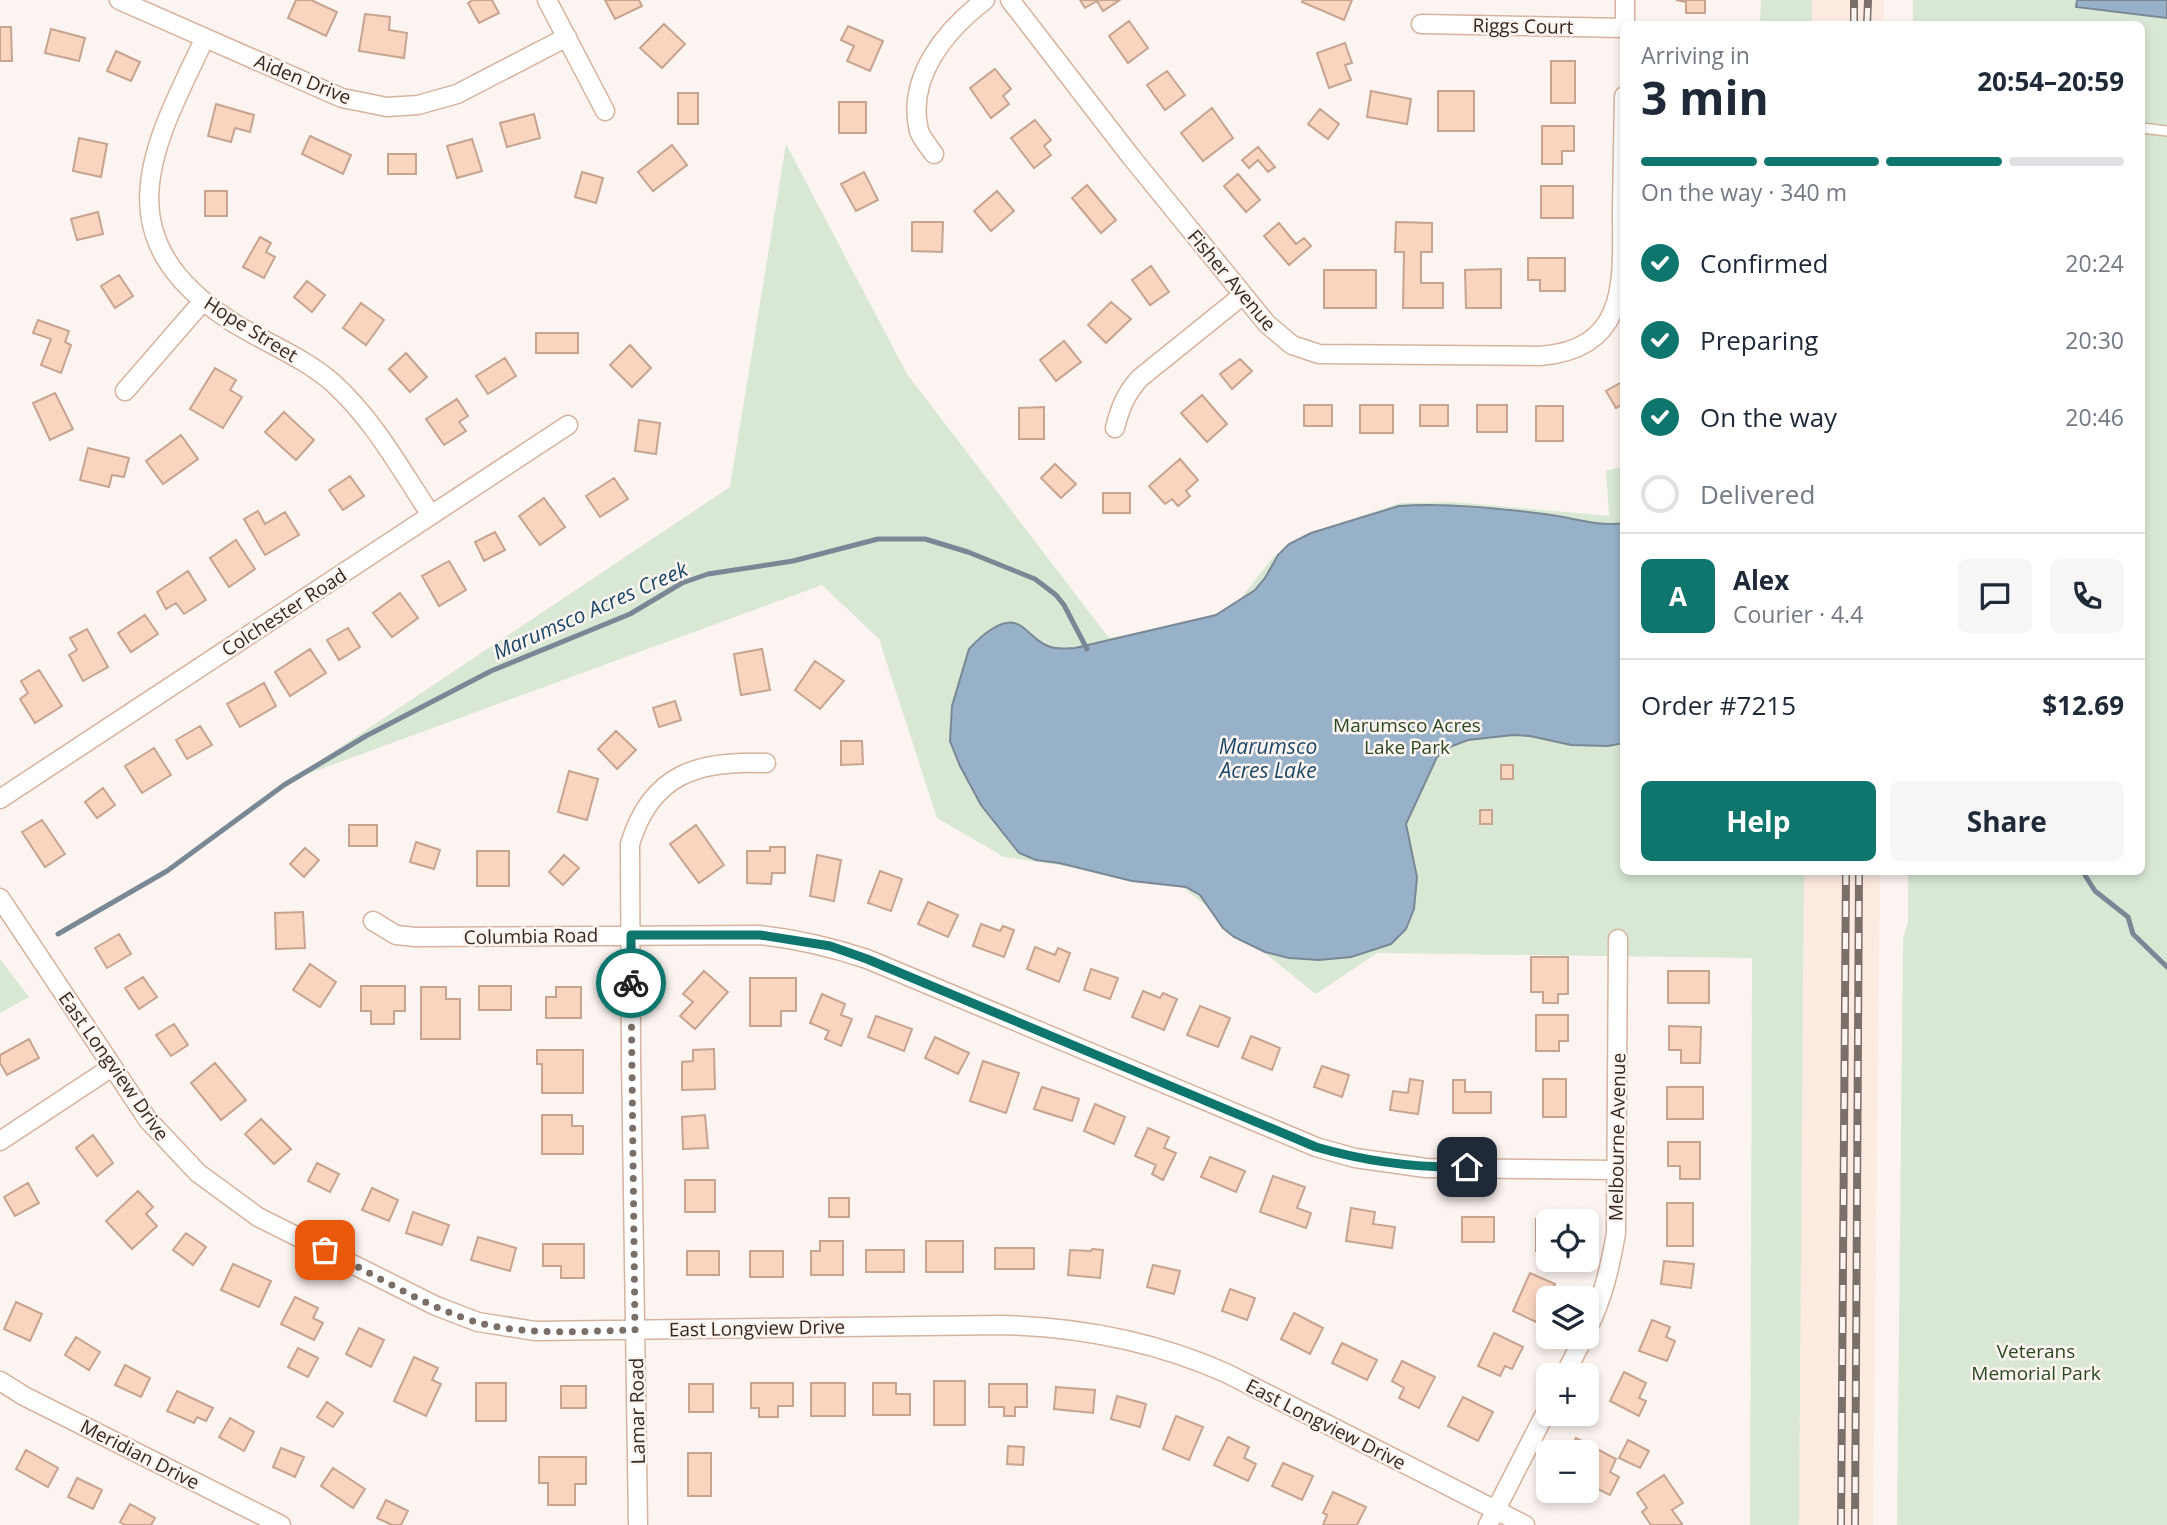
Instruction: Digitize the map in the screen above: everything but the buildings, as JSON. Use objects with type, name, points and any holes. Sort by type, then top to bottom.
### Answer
[{"type":"street","name":"Aiden Drive","points":[[119,0],[342,98],[387,107],[418,105],[457,94],[567,37]]},
{"type":"street","points":[[547,0],[605,111]]},
{"type":"street","points":[[934,154],[920,132],[918,110],[920,88],[927,66],[952,28],[985,0]]},
{"type":"street","name":"Fisher Avenue","points":[[1010,0],[1132,158],[1243,295],[1277,334],[1292,345],[1320,354],[1540,356],[1574,349],[1595,335],[1609,318],[1620,288]]},
{"type":"street","points":[[1624,21],[1625,0]]},
{"type":"street","name":"Riggs Court","points":[[1421,24],[1620,26]]},
{"type":"street","name":"Hope Street","points":[[205,38],[174,102],[152,165],[148,206],[158,247],[166,261],[203,301],[234,323],[306,363],[355,404],[375,429],[431,515]]},
{"type":"street","points":[[1115,428],[1120,406],[1140,378],[1243,295]]},
{"type":"street","points":[[125,391],[203,301]]},
{"type":"street","name":"Colchester Road","points":[[0,799],[568,425]]},
{"type":"street","name":"Lamar Road","points":[[638,1525],[630,844],[636,825],[659,790],[687,772],[708,765],[734,762],[766,764]]},
{"type":"street","name":"East Longview Drive","points":[[0,898],[148,1120],[198,1173],[258,1217],[436,1306],[478,1322],[535,1331],[1002,1325],[1058,1328],[1124,1338],[1179,1354],[1226,1373],[1492,1518],[1525,1525]]},
{"type":"street","name":"Columbia Road","points":[[373,921],[396,935],[415,937],[760,935],[830,946],[867,959],[1316,1147],[1355,1158],[1426,1168],[1617,1170]]},
{"type":"street","name":"Melbourne Avenue","points":[[1599,1303],[1616,1233],[1618,939]]},
{"type":"street","points":[[0,1141],[112,1067]]},
{"type":"street","name":"Meridian Drive","points":[[0,1381],[24,1396],[281,1525]]},
{"type":"street","points":[[1492,1518],[1539,1426]]},
{"type":"lane","points":[[2145,128],[2167,131]]},
{"type":"shaded area","points":[[1812,0],[1884,0],[1884,21],[1812,21]]},
{"type":"shaded area","points":[[1804,875],[1880,875],[1873,1525],[1799,1525]]},
{"type":"green space","points":[[1761,0],[1812,0],[1812,21],[1760,21]]},
{"type":"green space","name":"Veterans Memorial Park","points":[[1913,0],[2167,0],[2167,1525],[1897,1525],[1903,939],[1908,921],[1908,875],[2145,875],[2145,21],[1913,21]]},
{"type":"green space","name":"Marumsco Acres Lake Park","points":[[786,144],[907,374],[1109,638],[1227,616],[1274,556],[1340,523],[1400,503],[1455,502],[1609,516],[1606,471],[1620,467],[1620,875],[1804,875],[1799,1525],[1750,1525],[1752,958],[1377,953],[1316,994],[1176,882],[1004,857],[937,818],[879,639],[822,585],[291,780],[730,487]]},
{"type":"green space","points":[[0,959],[29,997],[0,1013]]},
{"type":"water","points":[[2077,0],[2167,0],[2167,18],[2076,7]]},
{"type":"water","name":"Marumsco Acres Lake","points":[[1399,506],[1472,507],[1544,514],[1593,523],[1620,523],[1620,744],[1571,745],[1513,735],[1468,740],[1447,748],[1437,757],[1406,824],[1417,877],[1414,909],[1406,929],[1391,944],[1351,957],[1319,960],[1289,958],[1265,952],[1234,937],[1223,928],[1200,895],[1186,887],[1132,881],[1036,860],[1019,853],[981,805],[950,741],[952,706],[969,649],[993,628],[1007,623],[1021,626],[1048,646],[1075,648],[1216,615],[1255,590],[1278,555],[1289,544],[1311,533]]},
{"type":"waterway","name":"Marumsco Acres Creek","points":[[58,934],[167,871],[284,785],[366,736],[491,671],[630,614],[682,583],[708,574],[793,561],[878,539],[925,539],[968,552],[1035,579],[1056,595],[1064,605],[1087,649]]},
{"type":"waterway","name":"Marumsco Acres Creek","points":[[2085,875],[2095,891],[2128,917],[2133,934],[2167,967]]},
{"type":"railway","points":[[1854,0],[1854,21]]},
{"type":"railway","points":[[1867,21],[1868,0]]},
{"type":"railway","points":[[1841,1525],[1846,875]]},
{"type":"railway","points":[[1855,1525],[1859,875]]},
{"type":"way so far","points":[[325,1250],[436,1306],[478,1322],[535,1331],[635,1330],[631,983]]},
{"type":"route","points":[[631,983],[631,935],[760,935],[830,946],[867,959],[1316,1147],[1394,1165],[1426,1168],[1467,1167]]}]
